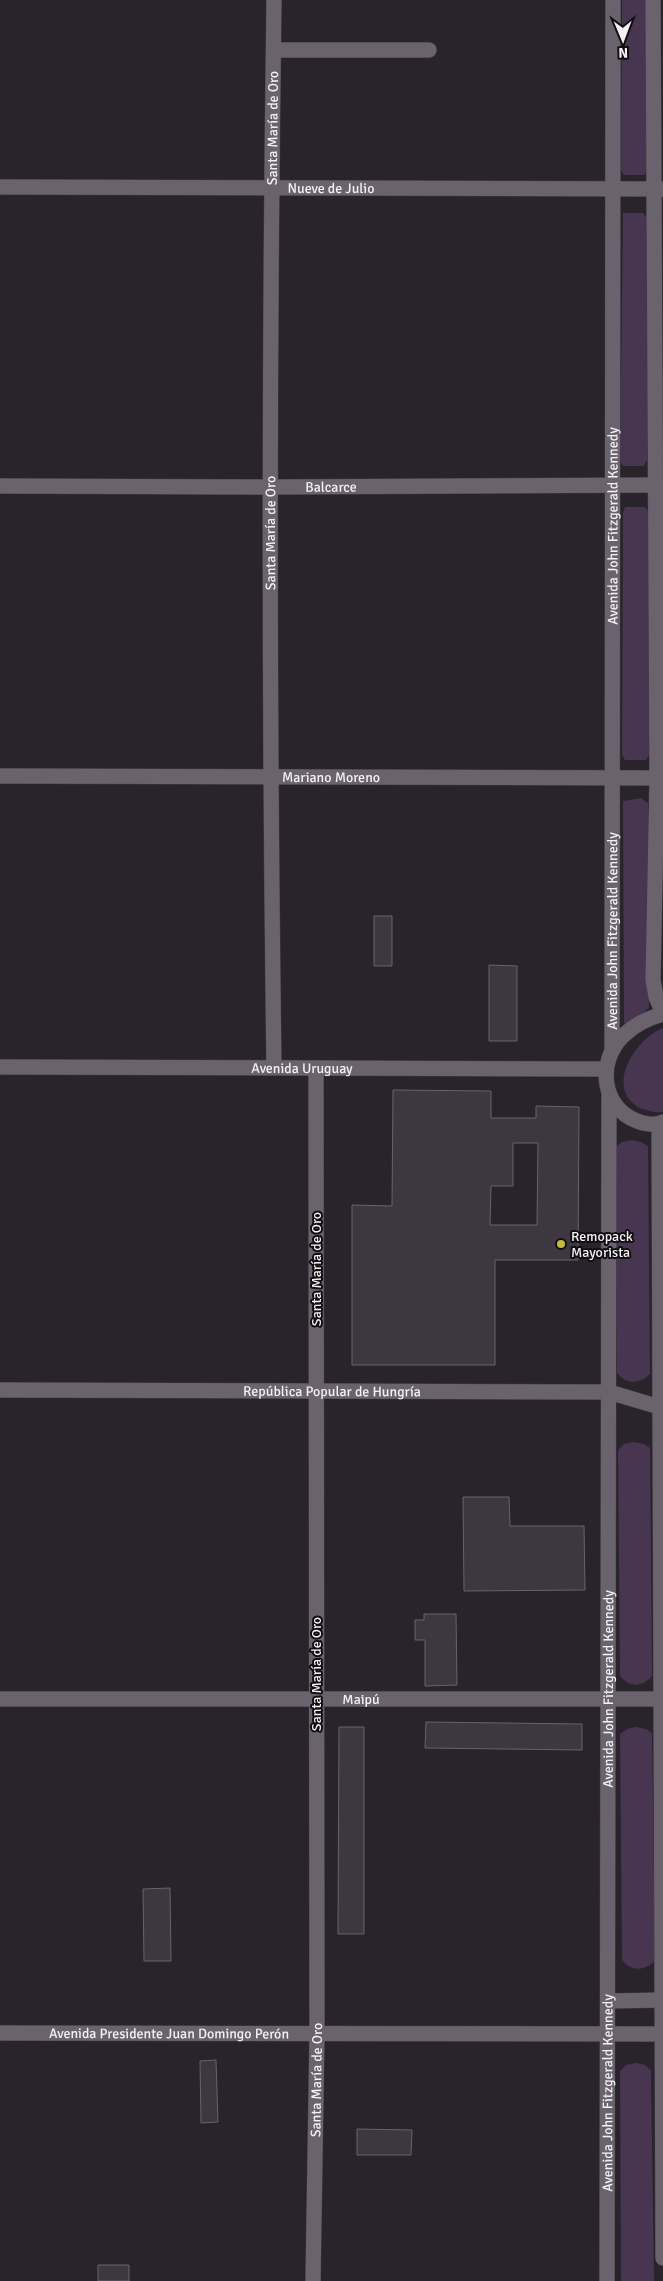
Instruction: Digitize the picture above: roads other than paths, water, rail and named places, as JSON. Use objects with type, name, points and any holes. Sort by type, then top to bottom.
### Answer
[{"type":"street","name":"Santa María de Oro","points":[[274,0],[270,487],[270,776],[274,1067]]},
{"type":"street","name":"Avenida John Fitzgerald Kennedy","points":[[612,1051],[613,0]]},
{"type":"street","points":[[606,1069],[612,1051],[621,1037],[640,1022],[663,1013],[656,996],[653,980],[660,778],[659,189],[653,0]]},
{"type":"street","points":[[274,50],[428,50]]},
{"type":"street","name":"Nueve de Julio","points":[[0,187],[272,186],[659,189]]},
{"type":"street","name":"Balcarce","points":[[0,486],[659,485]]},
{"type":"street","name":"Mariano Moreno","points":[[0,776],[660,778]]},
{"type":"street","name":"Avenida Uruguay","points":[[0,1067],[606,1069]]},
{"type":"street","name":"Santa María de Oro","points":[[313,2281],[317,2033],[316,1068]]},
{"type":"street","name":"Avenida John Fitzgerald Kennedy","points":[[606,1069],[606,1084],[609,1096],[608,2281]]},
{"type":"street","points":[[609,1096],[617,1109],[627,1118],[644,1124],[661,1123],[663,2258]]},
{"type":"street","name":"República Popular de Hungría","points":[[0,1390],[609,1392],[662,1408]]},
{"type":"street","name":"Maipú","points":[[0,1699],[662,1699]]},
{"type":"street","points":[[608,2000],[663,2000]]},
{"type":"street","name":"Avenida Presidente Juan Domingo Perón","points":[[0,2033],[663,2034]]},
{"type":"place","name":"Remopack Mayorista","points":[[561,1244]]}]
